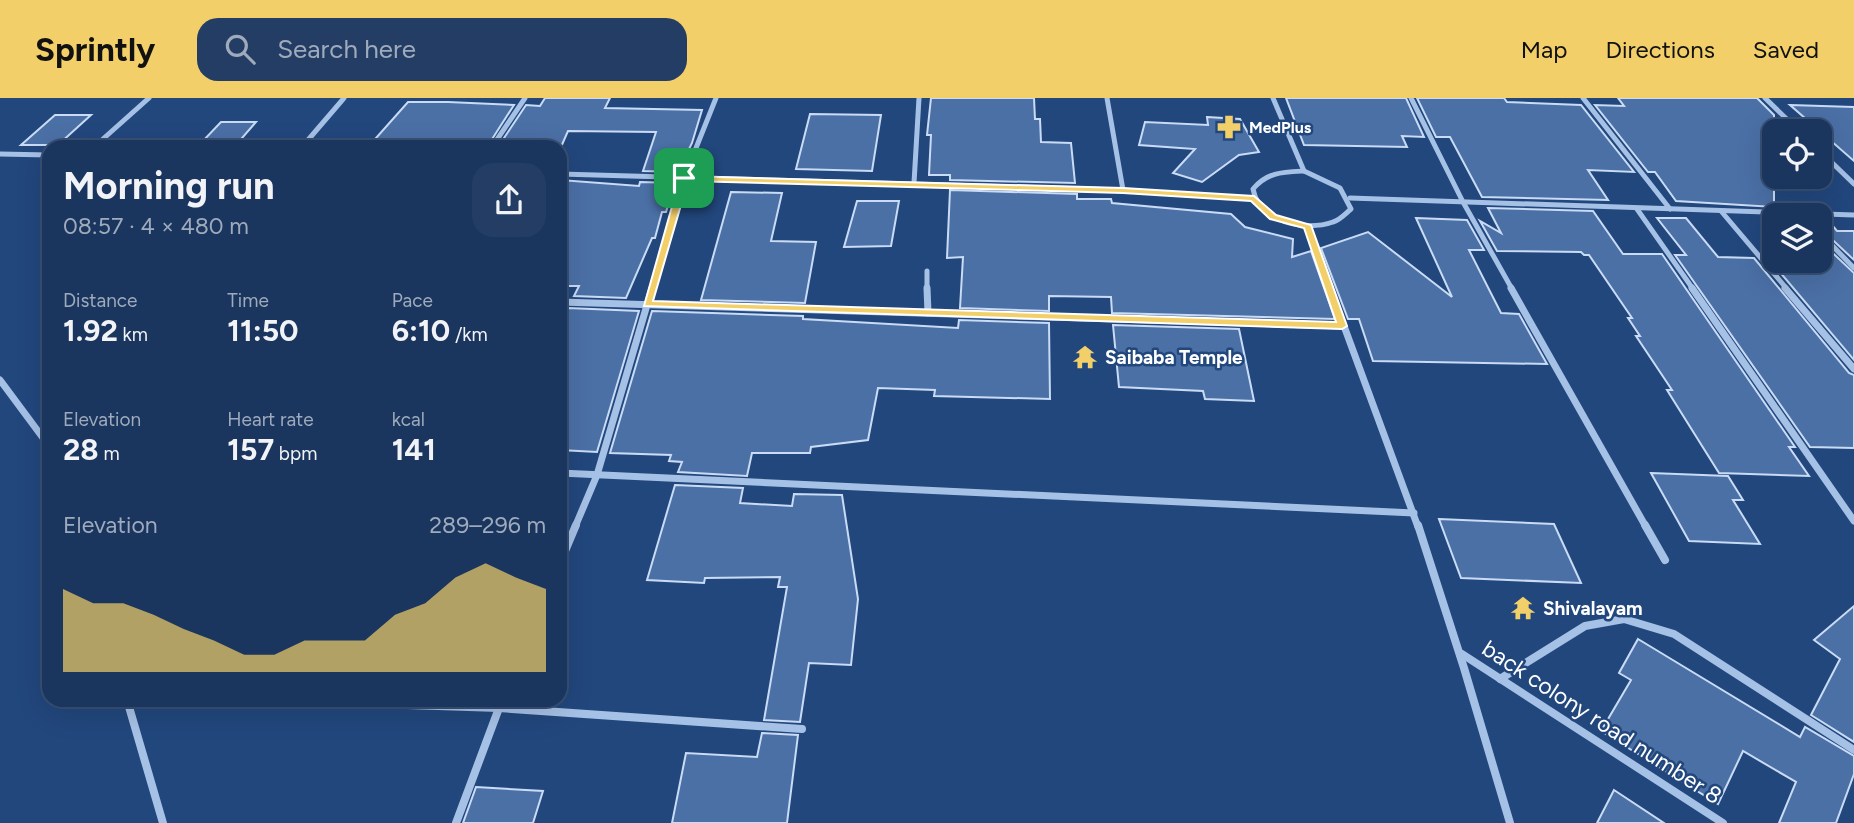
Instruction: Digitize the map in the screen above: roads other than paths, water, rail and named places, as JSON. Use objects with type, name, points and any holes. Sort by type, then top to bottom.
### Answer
[{"type":"street","points":[[102,140],[149,98]]},
{"type":"street","points":[[308,140],[344,98]]},
{"type":"street","points":[[497,140],[525,98]]},
{"type":"street","points":[[567,546],[597,475],[684,178],[716,98]]},
{"type":"street","points":[[914,183],[919,98]]},
{"type":"street","points":[[1107,98],[1123,190]]},
{"type":"street","points":[[1273,98],[1304,172]]},
{"type":"street","points":[[1411,98],[1463,202],[1665,560]]},
{"type":"street","points":[[1583,98],[1670,209]]},
{"type":"street","points":[[1765,98],[1787,119]]},
{"type":"street","points":[[0,154],[42,155]]},
{"type":"street","points":[[1832,163],[1854,184]]},
{"type":"street","points":[[1304,172],[1328,180],[1350,198],[1351,209],[1344,219],[1328,225],[1308,227],[1273,217],[1254,199],[1254,188],[1261,179],[1275,173],[1304,172]]},
{"type":"street","points":[[567,174],[1123,190],[1254,199]]},
{"type":"street","points":[[1350,198],[1762,213]]},
{"type":"street","points":[[1637,209],[1854,521]]},
{"type":"street","points":[[1721,211],[1854,369]]},
{"type":"street","points":[[1832,215],[1854,215]]},
{"type":"street","points":[[1308,227],[1342,326],[1414,513],[1461,654],[1510,823]]},
{"type":"street","points":[[1832,245],[1854,268]]},
{"type":"street","points":[[927,271],[928,313]]},
{"type":"street","points":[[567,302],[1342,326]]},
{"type":"street","points":[[0,380],[42,437]]},
{"type":"street","points":[[567,473],[1414,513]]},
{"type":"street","points":[[1500,679],[1585,626],[1624,619],[1674,635],[1854,750]]},
{"type":"street","name":"back colony road number 8","points":[[1461,654],[1723,823]]},
{"type":"street","points":[[130,707],[163,823]]},
{"type":"street","points":[[456,823],[499,707]]},
{"type":"street","points":[[536,707],[802,729]]},
{"type":"place","name":"MedPlus","points":[[1229,127]]},
{"type":"place","name":"Saibaba Temple","points":[[1085,357]]},
{"type":"place","name":"Shivalayam","points":[[1523,608]]}]
